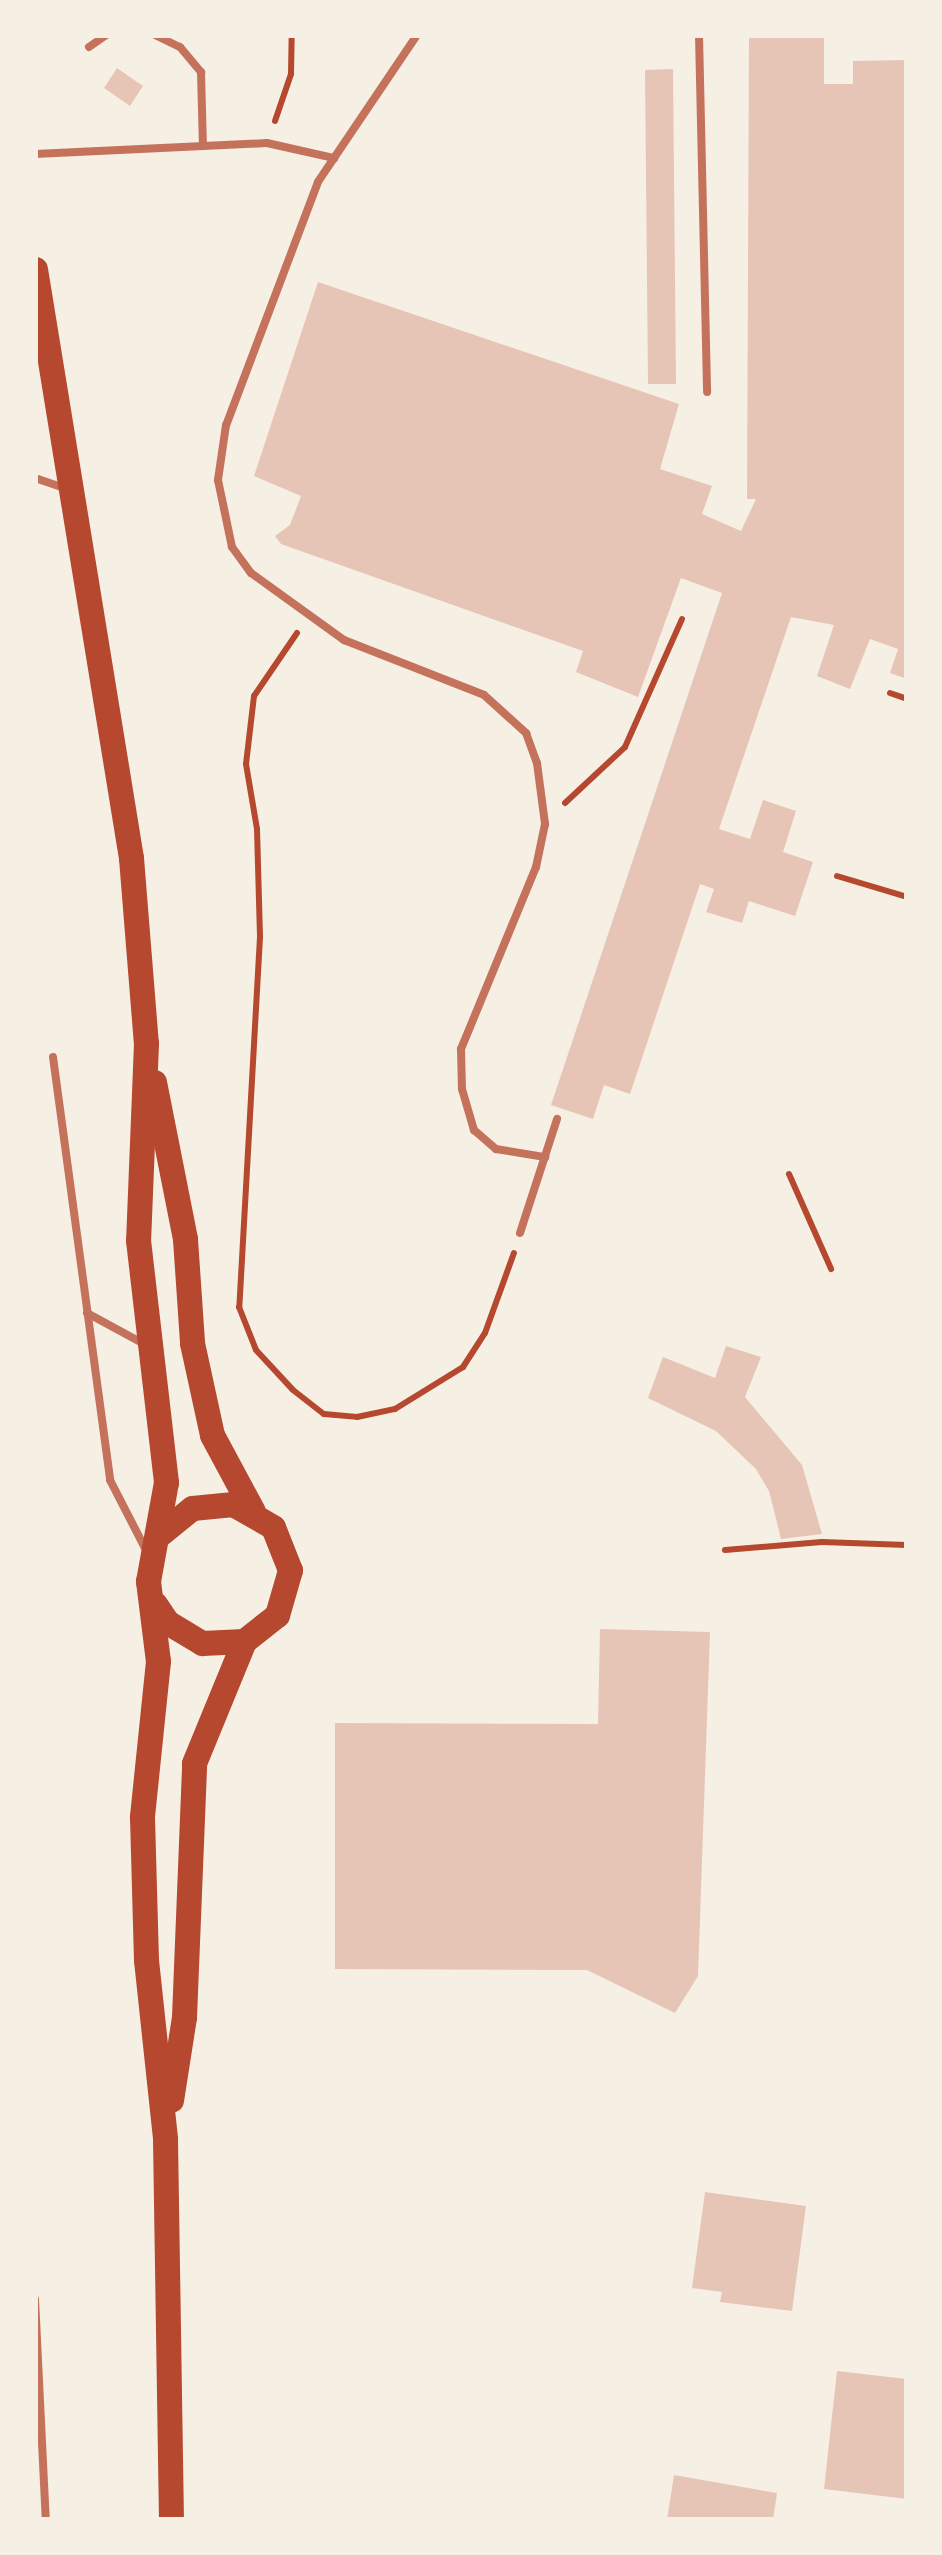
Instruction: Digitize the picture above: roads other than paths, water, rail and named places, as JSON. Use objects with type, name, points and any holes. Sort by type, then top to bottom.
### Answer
[{"type":"main road","points":[[35,270],[131,858],[146,1043],[185,1239],[192,1343],[212,1435],[253,1511],[273,1527],[290,1570],[277,1616],[244,1641],[194,1763],[184,2016],[165,2139]]},
{"type":"main road","points":[[146,1043],[138,1240],[147,1345],[166,1482],[155,1545],[158,1661],[142,1817],[146,1960],[165,2139],[171,2520]]},
{"type":"main road","points":[[155,1545],[174,1519],[212,1503],[253,1511]]},
{"type":"main road","points":[[155,1604],[183,1635],[202,1643],[244,1641]]},
{"type":"lane","points":[[89,48],[106,35]]},
{"type":"lane","points":[[155,35],[180,47],[201,72],[203,146]]},
{"type":"lane","points":[[417,35],[318,182],[226,426],[218,480],[232,547],[251,573],[344,640],[484,695],[526,733],[544,808],[536,866],[462,1049],[462,1089],[474,1130],[496,1149],[545,1157]]},
{"type":"lane","points":[[698,35],[707,392]]},
{"type":"lane","points":[[35,154],[268,143],[334,158]]},
{"type":"lane","points":[[35,478],[73,492]]},
{"type":"lane","points":[[53,1057],[110,1480],[155,1545]]},
{"type":"lane","points":[[520,1233],[557,1118]]},
{"type":"lane","points":[[86,1313],[147,1345]]},
{"type":"lane","points":[[35,2300],[46,2520]]}]
